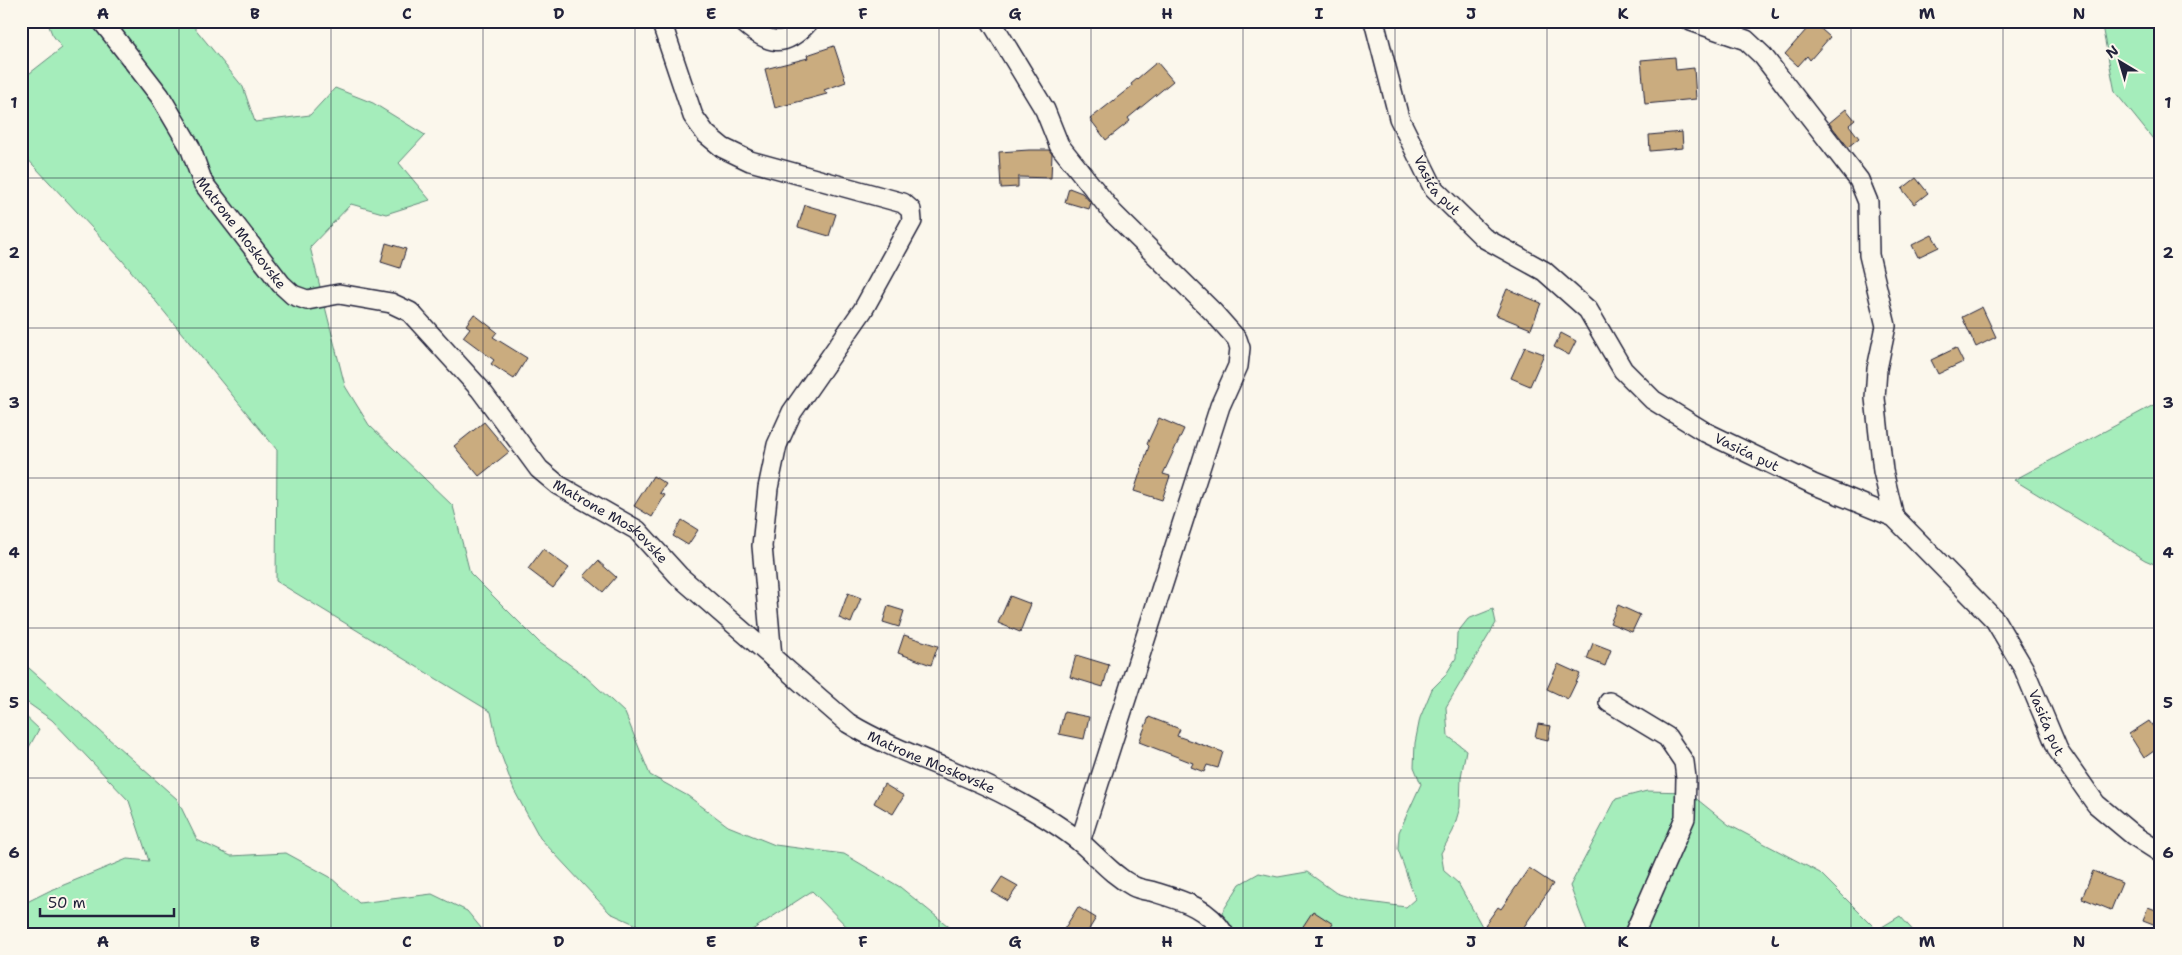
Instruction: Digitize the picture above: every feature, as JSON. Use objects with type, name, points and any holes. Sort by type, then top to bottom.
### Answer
[{"type":"street","name":"Matrone Moskovske","points":[[102,21],[160,96],[190,147],[203,184],[281,284],[294,295],[307,300],[339,294],[391,302],[410,312],[480,389],[539,469],[558,485],[637,530],[680,576],[848,723],[871,737],[1019,802],[1080,842],[1107,868],[1134,886],[1188,902],[1205,911],[1218,924],[1224,934]]},
{"type":"street","points":[[661,21],[693,116],[706,134],[723,148],[750,161],[903,203],[911,210],[912,221],[863,310],[792,412],[776,445],[768,488],[762,546],[772,657]]},
{"type":"street","points":[[742,21],[768,41],[786,41],[809,21]]},
{"type":"street","points":[[991,21],[1045,110],[1059,145],[1113,213],[1214,312],[1237,339],[1240,348],[1238,366],[1217,416],[1080,842]]},
{"type":"street","name":"Vasića put","points":[[1374,21],[1399,118],[1434,189],[1484,238],[1544,271],[1588,310],[1623,370],[1653,400],[1705,432],[1814,484],[1894,517],[1995,620],[2024,669],[2058,750],[2096,804],[2132,836],[2161,853]]},
{"type":"street","points":[[1691,21],[1746,40],[1763,56],[1859,180],[1868,202],[1869,255],[1886,326],[1877,369],[1875,398],[1883,471],[1894,517]]},
{"type":"street","points":[[1609,702],[1667,738],[1684,762],[1686,778],[1685,818],[1634,934]]},
{"type":"green space","points":[[47,21],[189,21],[243,87],[255,122],[310,115],[335,88],[373,103],[425,135],[399,163],[430,200],[386,214],[351,204],[310,247],[345,386],[369,425],[453,506],[470,573],[540,643],[584,675],[625,713],[650,775],[688,796],[728,826],[775,845],[844,854],[900,887],[958,934],[854,934],[812,891],[746,934],[657,934],[610,913],[540,838],[514,790],[499,749],[491,712],[276,581],[277,450],[122,260],[21,152],[21,80],[62,48],[52,34]]},
{"type":"green space","points":[[2101,21],[2161,21],[2161,149],[2115,92]]},
{"type":"green space","points":[[2161,401],[2161,567],[2145,560],[2014,480]]},
{"type":"green space","points":[[1493,609],[1496,623],[1446,707],[1448,736],[1466,750],[1461,777],[1460,807],[1453,831],[1441,853],[1444,871],[1458,883],[1483,928],[1482,934],[1235,934],[1221,914],[1240,884],[1259,873],[1278,877],[1307,872],[1336,893],[1361,901],[1406,907],[1415,899],[1398,849],[1399,832],[1421,784],[1414,767],[1415,743],[1420,718],[1432,689],[1445,676],[1456,658],[1457,633],[1468,619]]},
{"type":"green space","points":[[21,661],[177,799],[197,840],[231,856],[286,853],[330,877],[359,903],[432,894],[467,911],[486,934],[21,934],[21,905],[49,891],[127,859],[149,861],[129,801],[52,720],[25,701],[21,695]]},
{"type":"green space","points":[[23,714],[39,729],[28,749],[21,753],[21,715]]},
{"type":"green space","points":[[1647,791],[1688,792],[1729,825],[1820,873],[1877,930],[1900,916],[1916,934],[1588,934],[1570,886],[1616,799]]},
{"type":"building","points":[[1813,22],[1830,37],[1810,60],[1807,56],[1798,66],[1785,54]]},
{"type":"building","points":[[834,46],[846,82],[824,90],[827,94],[775,108],[765,69],[808,58],[807,55]]},
{"type":"building","points":[[1675,57],[1676,70],[1694,68],[1696,99],[1645,104],[1641,60]]},
{"type":"building","points":[[1157,62],[1173,81],[1128,118],[1130,121],[1106,140],[1090,119],[1132,86],[1131,84]]},
{"type":"building","points":[[1846,109],[1855,120],[1849,125],[1859,138],[1848,147],[1829,123]]},
{"type":"building","points":[[1682,132],[1683,148],[1650,151],[1649,135]]},
{"type":"building","points":[[1049,150],[1052,154],[1051,178],[1018,177],[1018,187],[1001,188],[999,152]]},
{"type":"building","points":[[1916,178],[1928,193],[1914,204],[1902,189]]},
{"type":"building","points":[[1069,188],[1082,193],[1091,203],[1089,209],[1065,202]]},
{"type":"building","points":[[805,205],[836,214],[829,236],[798,227]]},
{"type":"building","points":[[1932,235],[1939,247],[1918,257],[1912,245]]},
{"type":"building","points":[[386,243],[406,249],[400,268],[381,262]]},
{"type":"building","points":[[1507,289],[1541,303],[1531,329],[1496,315]]},
{"type":"building","points":[[1982,307],[1996,337],[1976,347],[1962,317]]},
{"type":"building","points":[[474,314],[497,332],[493,337],[527,358],[514,379],[491,364],[494,360],[463,337],[470,328],[466,325]]},
{"type":"building","points":[[1561,333],[1576,341],[1569,355],[1554,347]]},
{"type":"building","points":[[1525,347],[1544,354],[1530,386],[1511,378]]},
{"type":"building","points":[[1956,348],[1963,362],[1938,374],[1931,360]]},
{"type":"building","points":[[1159,418],[1184,429],[1163,474],[1170,476],[1162,500],[1134,491],[1149,446],[1147,444]]},
{"type":"building","points":[[484,422],[509,452],[479,476],[454,446]]},
{"type":"building","points":[[653,476],[666,484],[660,493],[665,495],[652,517],[634,506]]},
{"type":"building","points":[[682,520],[698,530],[688,545],[673,536]]},
{"type":"building","points":[[543,549],[569,568],[553,588],[528,569]]},
{"type":"building","points":[[598,561],[616,577],[603,592],[584,576]]},
{"type":"building","points":[[848,593],[861,598],[851,623],[839,618]]},
{"type":"building","points":[[1010,596],[1031,604],[1020,632],[998,623]]},
{"type":"building","points":[[1618,605],[1640,615],[1632,632],[1610,623]]},
{"type":"building","points":[[888,606],[904,611],[899,627],[883,622]]},
{"type":"building","points":[[904,635],[938,646],[931,665],[898,653]]},
{"type":"building","points":[[1593,643],[1611,650],[1605,666],[1587,659]]},
{"type":"building","points":[[1076,655],[1109,665],[1103,687],[1070,677]]},
{"type":"building","points":[[1558,664],[1580,674],[1568,699],[1547,689]]},
{"type":"building","points":[[1064,712],[1089,717],[1084,739],[1059,734]]},
{"type":"building","points":[[1149,717],[1180,729],[1177,736],[1223,752],[1218,768],[1207,765],[1204,772],[1191,767],[1193,763],[1139,742]]},
{"type":"building","points":[[2149,721],[2161,738],[2161,746],[2144,758],[2129,734]]},
{"type":"building","points":[[1538,724],[1551,726],[1548,740],[1535,737]]},
{"type":"building","points":[[884,784],[904,796],[893,814],[874,803]]},
{"type":"building","points":[[1529,868],[1553,884],[1519,934],[1497,934],[1485,925],[1498,907],[1501,909]]},
{"type":"building","points":[[2093,871],[2122,883],[2111,910],[2082,898]]},
{"type":"building","points":[[1002,877],[1018,886],[1008,901],[992,892]]},
{"type":"building","points":[[1078,907],[1096,918],[1086,934],[1061,934]]},
{"type":"building","points":[[2148,907],[2161,912],[2161,927],[2143,920]]},
{"type":"building","points":[[1313,911],[1333,924],[1326,934],[1298,934]]}]
